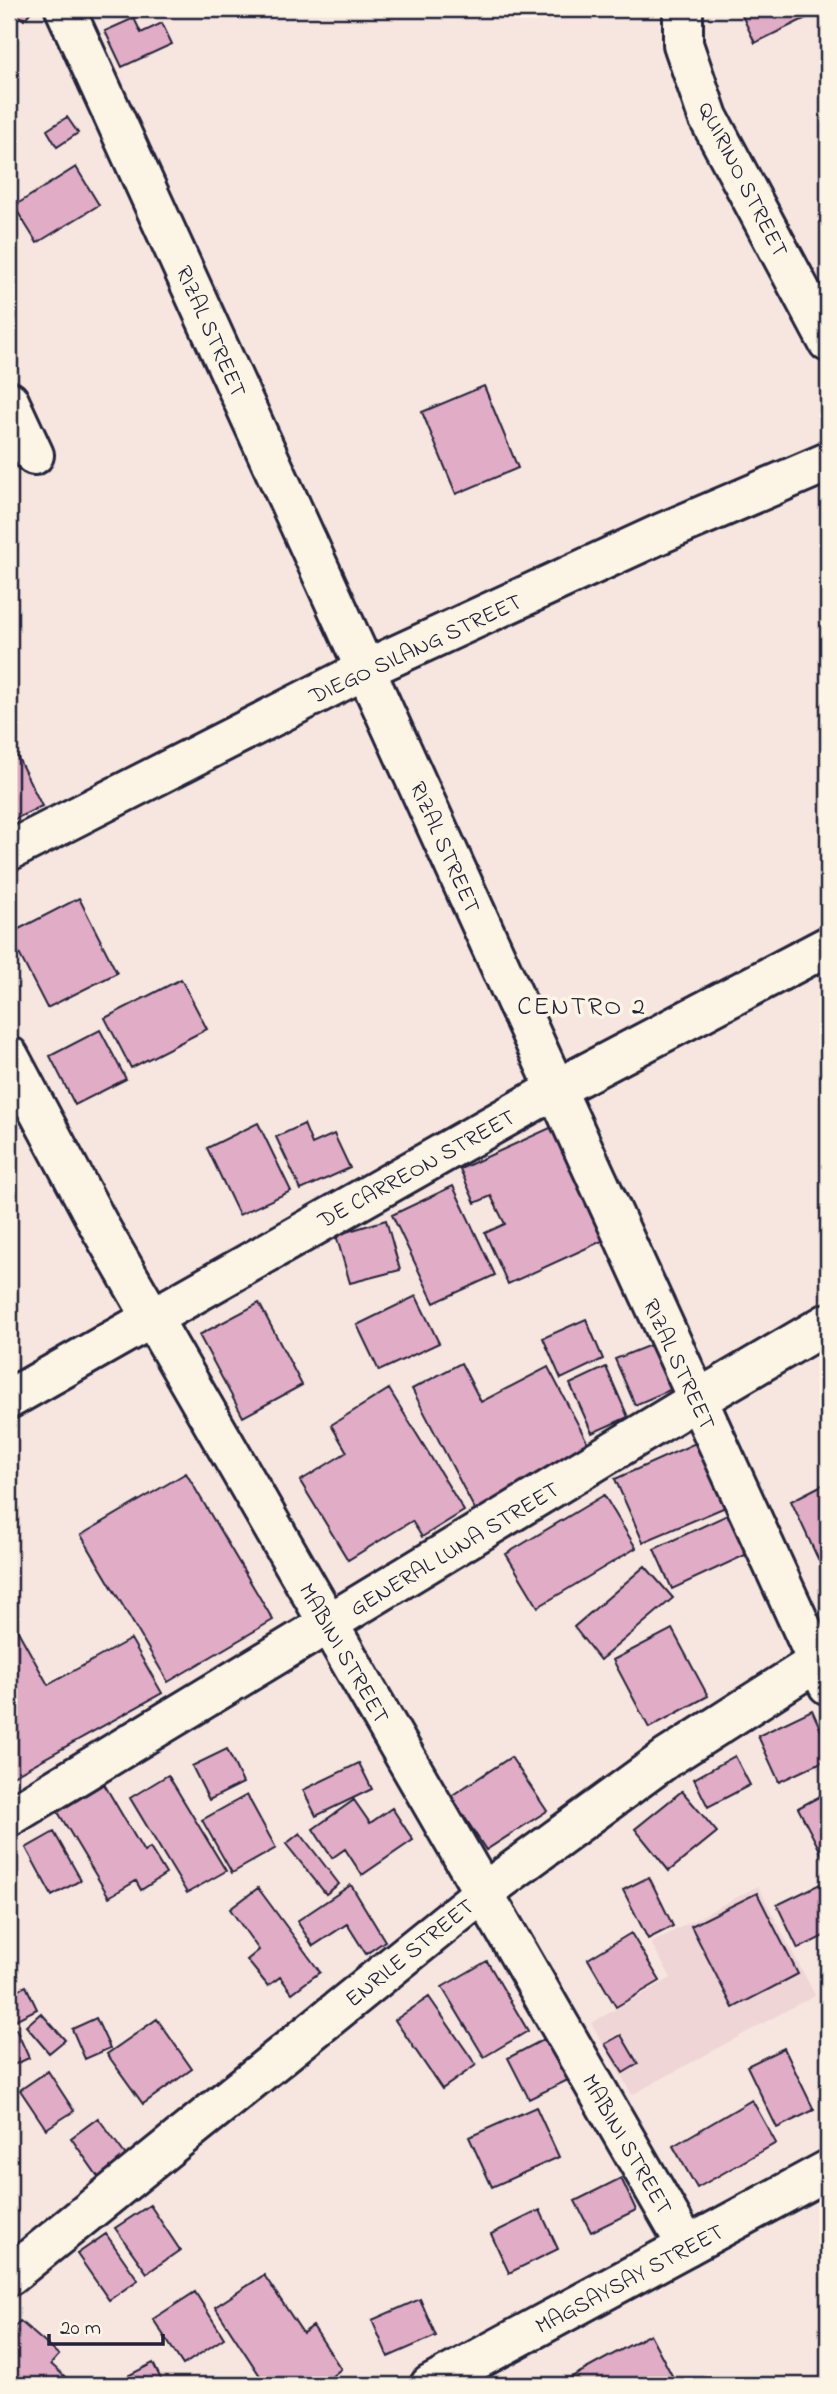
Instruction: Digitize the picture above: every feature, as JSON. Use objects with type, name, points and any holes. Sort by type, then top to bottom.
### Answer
[{"type":"street","name":"RIZAL STREET","points":[[65,9],[696,1400],[825,1667]]},
{"type":"street","name":"QUIRINO STREET","points":[[683,9],[683,44],[708,117],[828,342]]},
{"type":"street","points":[[9,401],[34,455]]},
{"type":"street","name":"DIEGO SILANG STREET","points":[[9,851],[366,669],[662,533],[828,462]]},
{"type":"street","name":"DE CARREON STREET","points":[[9,1399],[555,1090],[828,946]]},
{"type":"street","name":"MABINI STREET","points":[[9,1056],[151,1317],[687,2246]]},
{"type":"street","name":"GENERAL LUNA STREET","points":[[9,1817],[696,1400],[828,1323]]},
{"type":"street","name":"ENRILE STREET","points":[[9,2276],[484,1892],[667,1758],[825,1667]]},
{"type":"street","name":"MAGSAYSAY STREET","points":[[430,2385],[828,2170]]},
{"type":"shaded area","points":[[758,1886],[815,1995],[632,2095],[591,2023],[671,1978],[651,1943]]},
{"type":"building","points":[[11,9],[33,9],[24,20]]},
{"type":"building","points":[[739,9],[806,9],[810,16],[755,43]]},
{"type":"building","points":[[134,18],[141,33],[162,23],[172,44],[122,67],[105,31]]},
{"type":"building","points":[[67,117],[78,133],[57,147],[47,130]]},
{"type":"building","points":[[76,167],[99,205],[37,243],[14,206]]},
{"type":"building","points":[[484,386],[518,468],[456,494],[422,412]]},
{"type":"building","points":[[9,740],[42,806],[9,822]]},
{"type":"building","points":[[79,898],[117,973],[47,1008],[9,934]]},
{"type":"building","points":[[181,979],[207,1029],[131,1068],[105,1018]]},
{"type":"building","points":[[100,1030],[126,1079],[75,1105],[50,1056]]},
{"type":"building","points":[[258,1123],[291,1191],[239,1215],[207,1148]]},
{"type":"building","points":[[561,1123],[613,1236],[508,1284],[485,1233],[505,1224],[491,1196],[475,1203],[460,1169]]},
{"type":"building","points":[[304,1124],[312,1144],[334,1134],[350,1168],[301,1190],[276,1137]]},
{"type":"building","points":[[453,1186],[495,1275],[434,1303],[392,1215]]},
{"type":"building","points":[[386,1220],[400,1270],[350,1283],[336,1235]]},
{"type":"building","points":[[416,1296],[439,1343],[379,1371],[357,1325]]},
{"type":"building","points":[[259,1303],[302,1385],[243,1417],[199,1335]]},
{"type":"building","points":[[586,1319],[603,1359],[561,1379],[543,1338]]},
{"type":"building","points":[[653,1344],[672,1389],[635,1405],[615,1359]]},
{"type":"building","points":[[461,1363],[481,1402],[548,1367],[591,1449],[475,1510],[412,1389]]},
{"type":"building","points":[[606,1367],[628,1417],[592,1433],[570,1384]]},
{"type":"building","points":[[389,1389],[464,1511],[422,1537],[412,1521],[348,1560],[300,1481],[347,1452],[331,1425]]},
{"type":"building","points":[[700,1441],[728,1506],[643,1542],[615,1479]]},
{"type":"building","points":[[186,1473],[273,1620],[168,1682],[81,1535]]},
{"type":"building","points":[[828,1482],[828,1577],[827,1578],[791,1501]]},
{"type":"building","points":[[604,1495],[636,1548],[538,1607],[506,1554]]},
{"type":"building","points":[[738,1510],[756,1550],[672,1589],[654,1549]]},
{"type":"building","points":[[645,1566],[673,1598],[600,1660],[574,1627]]},
{"type":"building","points":[[9,1615],[48,1685],[131,1639],[162,1693],[11,1777]]},
{"type":"building","points":[[672,1629],[708,1696],[649,1728],[613,1660]]},
{"type":"building","points":[[812,1710],[828,1746],[828,1759],[779,1782],[758,1736]]},
{"type":"building","points":[[227,1749],[243,1783],[209,1800],[192,1766]]},
{"type":"building","points":[[735,1756],[750,1785],[708,1807],[694,1779]]},
{"type":"building","points":[[511,1757],[547,1811],[486,1850],[451,1796]]},
{"type":"building","points":[[359,1763],[372,1789],[316,1816],[303,1790]]},
{"type":"building","points":[[168,1775],[226,1871],[187,1893],[130,1798]]},
{"type":"building","points":[[104,1784],[144,1852],[150,1848],[166,1874],[141,1890],[136,1881],[109,1897],[58,1812]]},
{"type":"building","points":[[682,1791],[717,1832],[669,1871],[635,1829]]},
{"type":"building","points":[[828,1792],[828,1866],[798,1808]]},
{"type":"building","points":[[247,1795],[276,1848],[232,1873],[202,1820]]},
{"type":"building","points":[[354,1800],[370,1823],[392,1808],[413,1840],[362,1875],[345,1849],[332,1858],[313,1829]]},
{"type":"building","points":[[54,1832],[81,1880],[52,1896],[26,1848]]},
{"type":"building","points":[[300,1833],[339,1884],[326,1894],[286,1844]]},
{"type":"building","points":[[649,1877],[673,1926],[648,1939],[623,1890]]},
{"type":"building","points":[[820,1884],[828,1901],[828,1934],[798,1949],[777,1905]]},
{"type":"building","points":[[351,1885],[385,1941],[366,1954],[347,1924],[313,1946],[297,1921]]},
{"type":"building","points":[[258,1888],[320,1972],[292,1993],[280,1977],[268,1986],[247,1960],[259,1950],[230,1909]]},
{"type":"building","points":[[757,1893],[798,1974],[733,2008],[691,1926]]},
{"type":"building","points":[[631,1933],[660,1981],[616,2007],[588,1959]]},
{"type":"building","points":[[487,1961],[528,2031],[484,2057],[442,1987]]},
{"type":"building","points":[[26,1986],[37,2009],[9,2023],[9,1994]]},
{"type":"building","points":[[429,1997],[476,2065],[442,2089],[395,2020]]},
{"type":"building","points":[[41,2013],[65,2040],[49,2053],[26,2026]]},
{"type":"building","points":[[96,2018],[110,2048],[85,2059],[72,2029]]},
{"type":"building","points":[[157,2019],[192,2069],[143,2104],[107,2054]]},
{"type":"building","points":[[16,2029],[29,2058],[9,2067],[9,2032]]},
{"type":"building","points":[[552,2035],[574,2077],[529,2099],[508,2058]]},
{"type":"building","points":[[621,2035],[638,2064],[623,2073],[605,2044]]},
{"type":"building","points":[[784,2048],[814,2110],[777,2128],[747,2066]]},
{"type":"building","points":[[48,2071],[74,2111],[46,2129],[20,2090]]},
{"type":"building","points":[[752,2100],[776,2143],[697,2188],[673,2146]]},
{"type":"building","points":[[536,2107],[559,2157],[492,2187],[469,2137]]},
{"type":"building","points":[[98,2118],[127,2157],[99,2178],[71,2138]]},
{"type":"building","points":[[621,2178],[636,2210],[591,2232],[575,2201]]},
{"type":"building","points":[[150,2205],[180,2250],[147,2273],[115,2228]]},
{"type":"building","points":[[540,2210],[558,2249],[509,2273],[491,2234]]},
{"type":"building","points":[[106,2234],[138,2280],[109,2300],[77,2254]]},
{"type":"building","points":[[264,2275],[303,2333],[313,2326],[341,2369],[321,2385],[266,2385],[215,2307]]},
{"type":"building","points":[[195,2292],[224,2338],[183,2365],[153,2319]]},
{"type":"building","points":[[420,2299],[436,2336],[388,2357],[372,2320]]},
{"type":"building","points":[[20,2321],[59,2355],[51,2364],[74,2385],[9,2385],[9,2333]]},
{"type":"building","points":[[650,2334],[677,2385],[557,2385]]},
{"type":"building","points":[[153,2363],[164,2385],[110,2385]]},
{"type":"district","name":"CENTRO 2","points":[[582,1005]]}]
